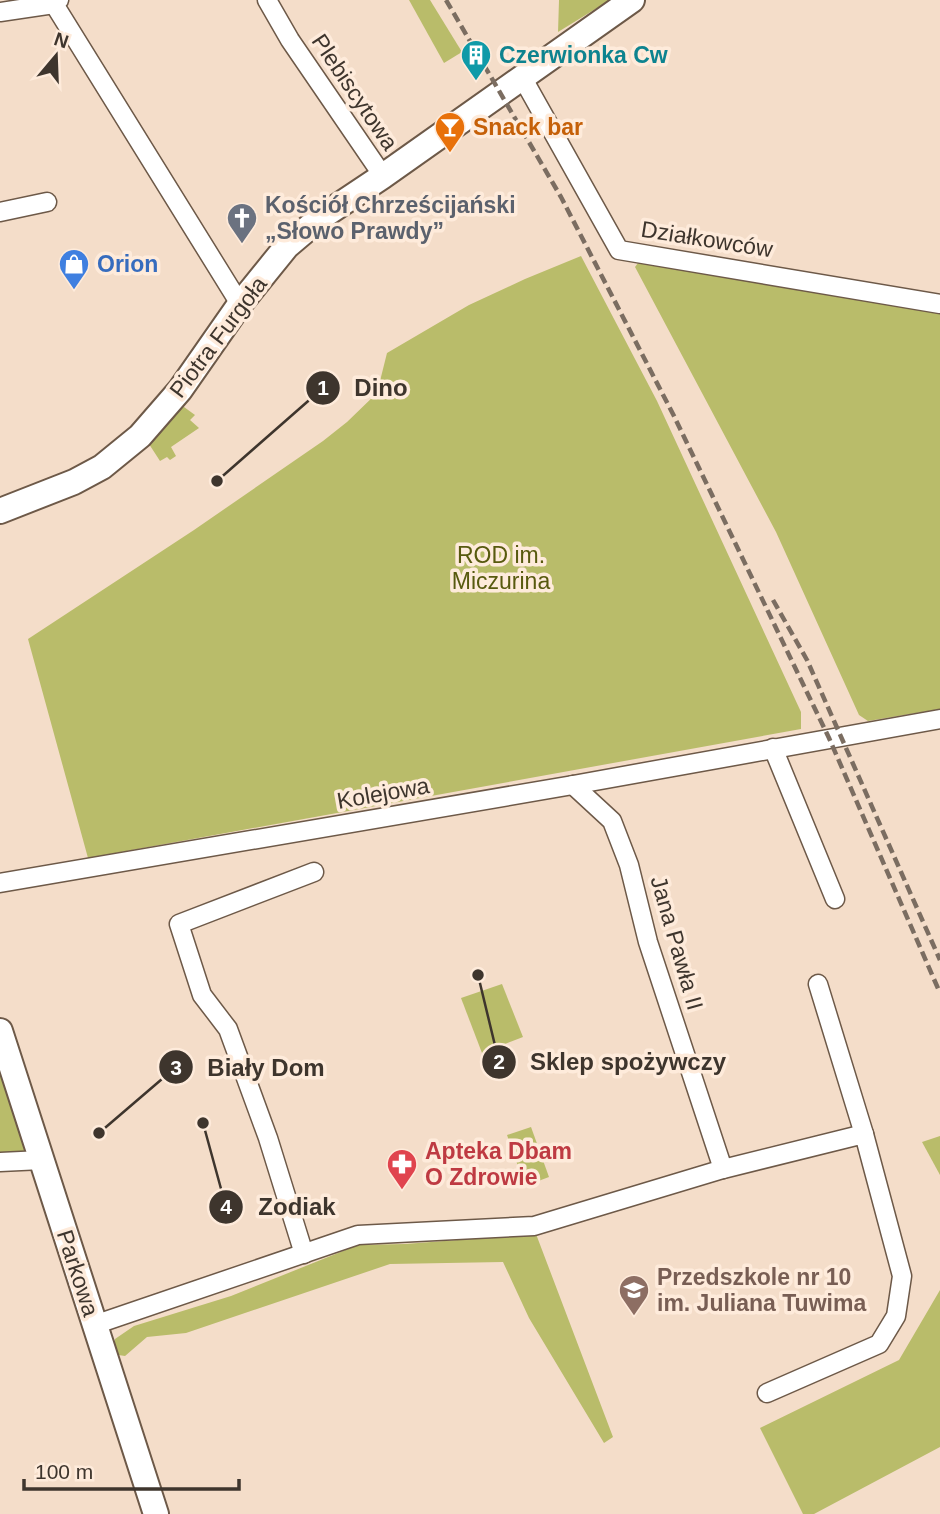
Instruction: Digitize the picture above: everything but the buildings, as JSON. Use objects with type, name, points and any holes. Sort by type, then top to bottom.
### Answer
[{"type":"street","name":"Plebiscytowa","points":[[267,0],[290,40],[383,176]]},
{"type":"street","name":"Piotra Furgoła","points":[[0,511],[74,482],[102,467],[141,436],[186,383],[240,304],[287,246],[320,218],[632,0]]},
{"type":"street","points":[[0,12],[56,2],[240,304]]},
{"type":"street","name":"Działkowców","points":[[522,77],[619,250],[940,304]]},
{"type":"street","points":[[0,212],[47,202]]},
{"type":"street","name":"Kolejowa","points":[[0,883],[940,719]]},
{"type":"street","points":[[773,748],[835,899]]},
{"type":"street","name":"Jana Pawła II","points":[[573,785],[612,821],[629,865],[648,942],[723,1169]]},
{"type":"street","points":[[304,1254],[268,1138],[229,1029],[202,995],[179,924],[314,872]]},
{"type":"street","points":[[767,1393],[879,1344],[896,1316],[902,1276],[864,1134],[818,984]]},
{"type":"street","name":"Parkowa","points":[[0,1031],[156,1514]]},
{"type":"street","points":[[94,1325],[358,1236],[534,1226],[723,1169],[864,1134]]},
{"type":"street","points":[[0,1162],[42,1160]]},
{"type":"green space","points":[[409,0],[430,0],[462,52],[444,63]]},
{"type":"green space","points":[[559,0],[610,0],[558,32]]},
{"type":"green space","name":"ROD im. Miczurina","points":[[581,256],[657,401],[801,712],[801,729],[88,858],[28,639],[194,530],[347,422],[377,393],[387,353],[469,305]]},
{"type":"green space","points":[[638,263],[940,313],[940,709],[868,721],[859,715],[776,532],[635,267]]},
{"type":"green space","points":[[184,407],[195,415],[190,420],[199,428],[171,447],[176,456],[160,461],[149,444],[180,408]]},
{"type":"green space","points":[[502,984],[523,1037],[482,1053],[461,998]]},
{"type":"green space","points":[[0,1050],[32,1150],[0,1165]]},
{"type":"green space","points":[[531,1127],[549,1177],[525,1186],[507,1135]]},
{"type":"green space","points":[[940,1136],[940,1175],[922,1142]]},
{"type":"green space","points":[[536,1234],[613,1437],[604,1443],[529,1318],[503,1262],[390,1264],[186,1333],[147,1337],[125,1356],[112,1354],[115,1339],[134,1326],[231,1296],[358,1245]]},
{"type":"green space","points":[[940,1290],[940,1447],[814,1514],[803,1514],[760,1428],[899,1360]]},
{"type":"railway","points":[[446,0],[561,197],[674,416],[829,738],[940,993]]},
{"type":"railway","points":[[773,600],[807,660],[940,960]]},
{"type":"place","name":"Czerwionka Cw","points":[[476,82]]},
{"type":"place","name":"Snack bar","points":[[450,154]]},
{"type":"place","name":"Kościół Chrześcijański „Słowo Prawdy”","points":[[242,245]]},
{"type":"place","name":"Orion","points":[[74,291]]},
{"type":"place","name":"Dino","points":[[217,481]]},
{"type":"place","name":"Sklep spożywczy","points":[[478,975]]},
{"type":"place","name":"Zodiak","points":[[203,1123]]},
{"type":"place","name":"Biały Dom","points":[[99,1133]]},
{"type":"place","name":"Apteka Dbam O Zdrowie","points":[[402,1191]]},
{"type":"place","name":"Przedszkole nr 10 im. Juliana Tuwima","points":[[634,1317]]}]
